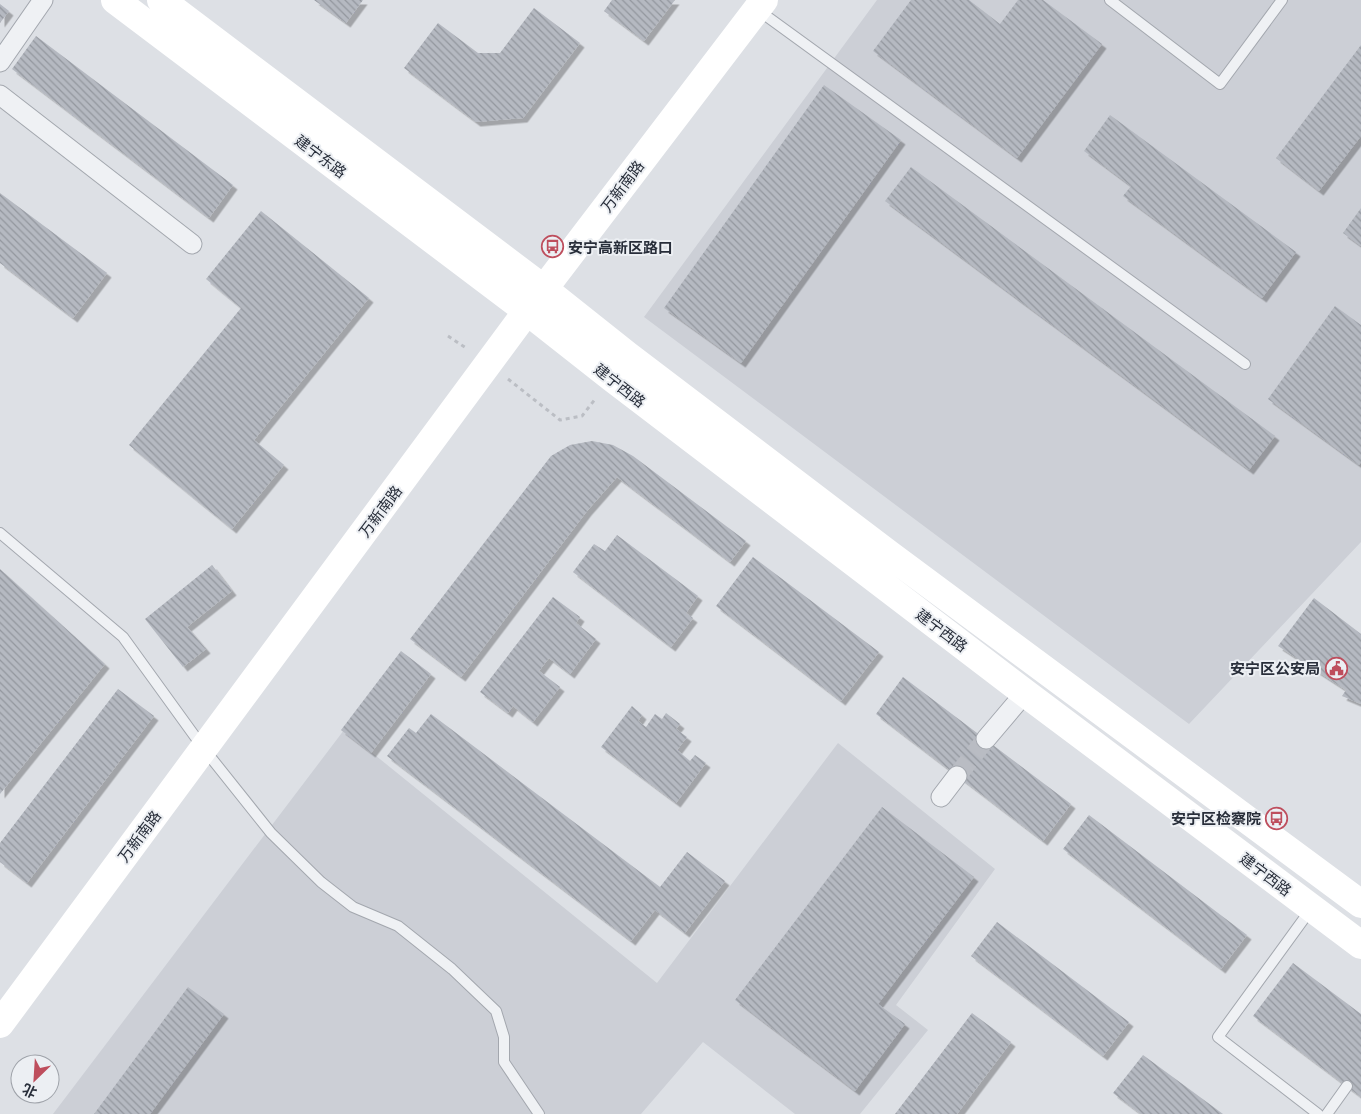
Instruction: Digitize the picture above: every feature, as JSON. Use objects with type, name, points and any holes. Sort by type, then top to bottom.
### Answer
[{"type":"main road","name":"建宁东路","points":[[115,0],[527,311]]},
{"type":"main road","name":"建宁东路","points":[[161,0],[544,289]]},
{"type":"main road","name":"万新南路","points":[[0,1024],[527,311],[761,5]]},
{"type":"main road","name":"建宁西路","points":[[544,289],[627,355],[890,555],[1361,904]]},
{"type":"main road","name":"建宁西路","points":[[527,311],[1025,693],[1361,946]]},
{"type":"street","points":[[0,62],[42,0]]},
{"type":"street","points":[[0,95],[192,244]]},
{"type":"street","points":[[986,740],[1025,693]]},
{"type":"street","points":[[941,797],[957,776]]},
{"type":"lane","points":[[1110,0],[1220,84],[1282,0]]},
{"type":"lane","points":[[761,5],[1245,364]]},
{"type":"lane","points":[[0,533],[124,637],[204,749],[271,833],[321,882],[353,907],[398,926],[452,969],[496,1011],[504,1037],[504,1062],[539,1114]]},
{"type":"lane","points":[[1312,908],[1218,1037],[1318,1114]]},
{"type":"lane","points":[[1327,1114],[1347,1086]]},
{"type":"path","points":[[448,336],[489,364],[560,420],[582,416],[612,378]]},
{"type":"shaded area","points":[[877,0],[1361,0],[1361,542],[1189,724],[644,317]]},
{"type":"shaded area","points":[[344,730],[657,983],[838,743],[995,869],[896,1005],[928,1030],[860,1114],[795,1114],[703,1042],[641,1114],[53,1114]]},
{"type":"building","points":[[314,0],[363,0],[346,23]]},
{"type":"building","points":[[612,0],[675,0],[644,41],[604,11]]},
{"type":"building","points":[[911,0],[969,0],[1000,24],[1018,0],[1043,0],[1102,44],[1017,158],[873,51]]},
{"type":"building","points":[[0,4],[9,11],[0,23]]},
{"type":"building","points":[[534,8],[580,43],[523,118],[476,122],[404,68],[438,23],[478,53],[500,53]]},
{"type":"building","points":[[36,36],[233,185],[209,218],[12,69]]},
{"type":"building","points":[[1361,45],[1361,136],[1319,191],[1276,158]]},
{"type":"building","points":[[824,85],[901,140],[741,363],[664,308]]},
{"type":"building","points":[[1110,115],[1296,252],[1262,298],[1123,196],[1131,186],[1084,151]]},
{"type":"building","points":[[911,167],[1275,436],[1249,470],[885,201]]},
{"type":"building","points":[[0,193],[107,273],[73,318],[0,263]]},
{"type":"building","points":[[1361,208],[1361,246],[1343,233]]},
{"type":"building","points":[[261,211],[369,298],[254,440],[284,465],[232,529],[129,445],[241,308],[206,279]]},
{"type":"building","points":[[1335,306],[1361,325],[1361,462],[1359,465],[1268,399]]},
{"type":"building","points":[[592,441],[613,445],[633,456],[746,541],[730,562],[617,477],[587,511],[461,677],[410,639],[551,456],[570,445]]},
{"type":"building","points":[[617,535],[698,596],[686,613],[693,618],[671,647],[573,572],[594,544],[605,551]]},
{"type":"building","points":[[753,557],[879,652],[841,701],[716,606]]},
{"type":"building","points":[[212,565],[232,591],[187,627],[206,649],[183,667],[145,619]]},
{"type":"building","points":[[0,569],[105,664],[0,794]]},
{"type":"building","points":[[553,597],[580,617],[576,623],[596,639],[570,674],[549,658],[539,671],[560,687],[533,722],[513,706],[508,713],[480,692]]},
{"type":"building","name":"安宁区公安局","points":[[1314,598],[1361,634],[1361,704],[1342,696],[1346,690],[1278,646]]},
{"type":"building","points":[[401,651],[431,674],[371,753],[341,730]]},
{"type":"building","points":[[903,677],[1071,804],[1043,841],[876,714]]},
{"type":"building","points":[[118,689],[154,716],[27,883],[0,862],[0,843]]},
{"type":"building","points":[[632,706],[642,715],[638,721],[646,727],[655,714],[662,719],[666,713],[680,724],[676,729],[687,737],[677,750],[690,761],[695,755],[706,763],[676,803],[601,747]]},
{"type":"building","points":[[431,714],[660,887],[687,852],[725,881],[685,933],[655,910],[631,941],[387,756],[409,728],[416,733]]},
{"type":"building","points":[[882,807],[974,877],[878,1004],[905,1024],[855,1091],[735,1000]]},
{"type":"building","points":[[1089,815],[1247,935],[1221,969],[1063,849]]},
{"type":"building","points":[[997,922],[1129,1022],[1103,1056],[971,956]]},
{"type":"building","points":[[1293,963],[1361,1014],[1361,1097],[1253,1016]]},
{"type":"building","points":[[188,987],[224,1014],[150,1114],[94,1114]]},
{"type":"building","points":[[972,1013],[1011,1042],[957,1114],[895,1114]]},
{"type":"building","points":[[1143,1055],[1223,1114],[1141,1114],[1113,1093]]},
{"type":"tunnel","points":[[957,776],[986,739]]},
{"type":"place","name":"安宁高新区路口","points":[[552,247]]},
{"type":"place","name":"安宁区公安局","points":[[1336,668]]},
{"type":"place","name":"安宁区检察院","points":[[1277,818]]}]
